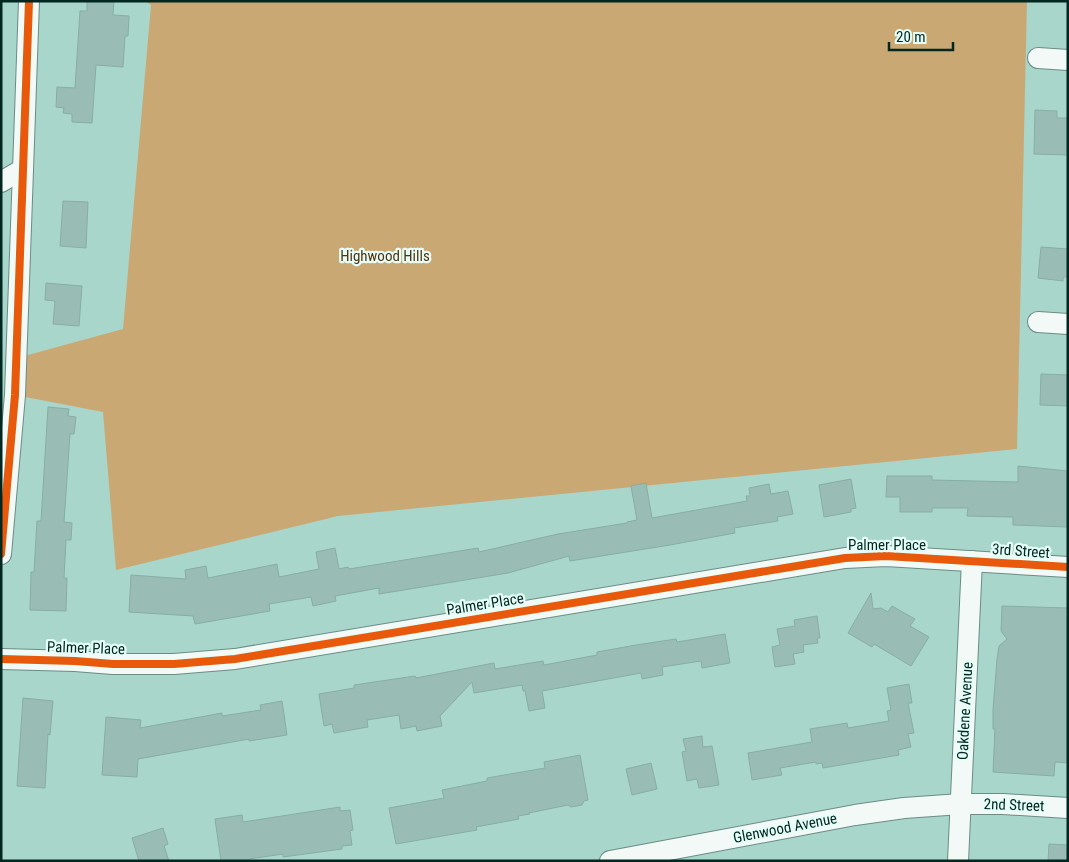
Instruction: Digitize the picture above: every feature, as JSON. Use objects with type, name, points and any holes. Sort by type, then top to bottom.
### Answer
[{"type":"street","points":[[1,554],[15,395],[29,1]]},
{"type":"street","points":[[1038,58],[1068,60]]},
{"type":"street","points":[[1,182],[23,169]]},
{"type":"street","points":[[1038,322],[1068,324]]},
{"type":"street","name":"Palmer Place","points":[[1,659],[113,664],[174,664],[235,659],[845,558],[886,556],[972,561]]},
{"type":"street","name":"3rd Street","points":[[972,561],[1068,567]]},
{"type":"street","name":"Oakdene Avenue","points":[[958,861],[972,561]]},
{"type":"street","name":"2nd Street","points":[[961,804],[1003,804],[1068,808]]},
{"type":"street","name":"Glenwood Avenue","points":[[612,861],[855,815],[904,808],[961,804]]},
{"type":"green space","name":"Highwood Hills","points":[[145,1],[1027,1],[1017,449],[338,516],[116,570],[103,412],[15,395],[17,358],[123,329],[151,5]]},
{"type":"building","points":[[87,1],[114,1],[113,15],[129,16],[128,36],[125,36],[123,67],[96,65],[92,123],[72,122],[72,114],[63,113],[64,108],[56,107],[57,87],[75,88],[80,11],[87,11]]},
{"type":"building","points":[[1035,110],[1057,111],[1057,118],[1068,118],[1068,155],[1034,154]]},
{"type":"building","points":[[63,201],[88,202],[86,248],[60,246]]},
{"type":"building","points":[[1041,247],[1068,249],[1068,277],[1063,277],[1063,281],[1038,278]]},
{"type":"building","points":[[46,283],[82,286],[79,326],[53,324],[55,301],[45,300]]},
{"type":"building","points":[[1041,374],[1068,375],[1068,406],[1040,405]]},
{"type":"building","points":[[48,407],[69,409],[68,416],[76,417],[74,434],[70,434],[64,522],[72,523],[71,540],[66,540],[64,578],[67,578],[66,611],[30,610],[31,572],[34,572],[37,521],[41,521]]},
{"type":"building","points":[[1018,466],[1068,471],[1068,527],[1013,525],[1013,517],[967,516],[968,508],[932,508],[932,512],[900,512],[900,497],[886,497],[887,476],[932,476],[932,480],[1018,482]]},
{"type":"building","points":[[851,479],[856,508],[851,509],[851,512],[824,517],[819,485]]},
{"type":"building","points":[[646,483],[652,518],[747,501],[746,496],[750,496],[749,488],[769,484],[771,494],[788,491],[793,514],[777,517],[778,521],[734,528],[735,533],[670,545],[570,561],[569,556],[508,573],[379,594],[379,588],[335,596],[336,601],[313,606],[311,597],[269,604],[270,611],[195,624],[193,616],[129,612],[131,575],[186,579],[185,570],[206,566],[208,578],[277,564],[279,577],[319,569],[316,552],[335,548],[339,569],[478,548],[479,552],[558,534],[637,520],[631,486]]},
{"type":"building","points":[[871,593],[873,609],[881,608],[888,612],[892,606],[915,619],[910,626],[929,637],[911,666],[874,644],[872,647],[848,633]]},
{"type":"building","points":[[1002,606],[1068,608],[1068,763],[1055,762],[1054,776],[993,772],[995,729],[993,729],[993,710],[997,659],[999,646],[1007,639],[1001,631]]},
{"type":"building","points":[[817,616],[820,638],[817,638],[818,643],[803,645],[804,652],[793,654],[795,664],[775,667],[772,647],[780,645],[777,629],[795,626],[794,620]]},
{"type":"building","points":[[725,634],[730,663],[702,668],[701,661],[662,667],[663,675],[642,679],[641,673],[542,691],[545,708],[529,711],[522,685],[474,693],[472,682],[440,716],[442,726],[417,731],[416,726],[401,729],[399,715],[367,720],[368,727],[334,733],[332,724],[324,726],[319,694],[354,688],[354,685],[415,676],[416,678],[494,663],[495,669],[543,661],[544,665],[636,645],[676,639],[677,642]]},
{"type":"building","points":[[909,684],[912,703],[908,703],[914,733],[908,734],[911,747],[898,750],[899,755],[823,768],[822,763],[816,764],[816,762],[780,768],[782,775],[752,780],[748,753],[812,742],[810,729],[847,723],[848,728],[889,721],[887,711],[891,710],[887,688]]},
{"type":"building","points":[[23,698],[53,701],[50,735],[48,734],[45,788],[17,786]]},
{"type":"building","points":[[282,701],[287,735],[249,741],[249,739],[138,759],[137,777],[102,775],[106,717],[141,720],[140,728],[222,713],[222,716],[261,710],[260,705]]},
{"type":"building","points":[[702,736],[703,747],[712,746],[719,785],[699,788],[697,779],[687,781],[682,752],[686,751],[683,739]]},
{"type":"building","points":[[580,755],[588,800],[584,801],[582,805],[571,807],[568,805],[529,813],[518,816],[519,819],[476,827],[477,830],[396,844],[389,808],[444,798],[442,790],[487,781],[487,778],[545,768],[544,762]]},
{"type":"building","points":[[651,763],[657,789],[632,795],[626,769]]},
{"type":"building","points":[[340,807],[340,811],[350,810],[353,830],[350,831],[352,845],[342,846],[342,849],[283,857],[283,854],[249,859],[249,861],[221,861],[215,819],[242,815],[243,822]]},
{"type":"building","points":[[163,828],[168,844],[164,846],[169,861],[139,861],[132,838]]},
{"type":"building","points":[[1049,844],[1068,845],[1068,861],[1048,861]]},
{"type":"cycle path","points":[[1,554],[15,395],[29,1]]},
{"type":"cycle path","points":[[1,659],[113,664],[174,664],[235,659],[845,558],[886,556],[1068,567]]}]
